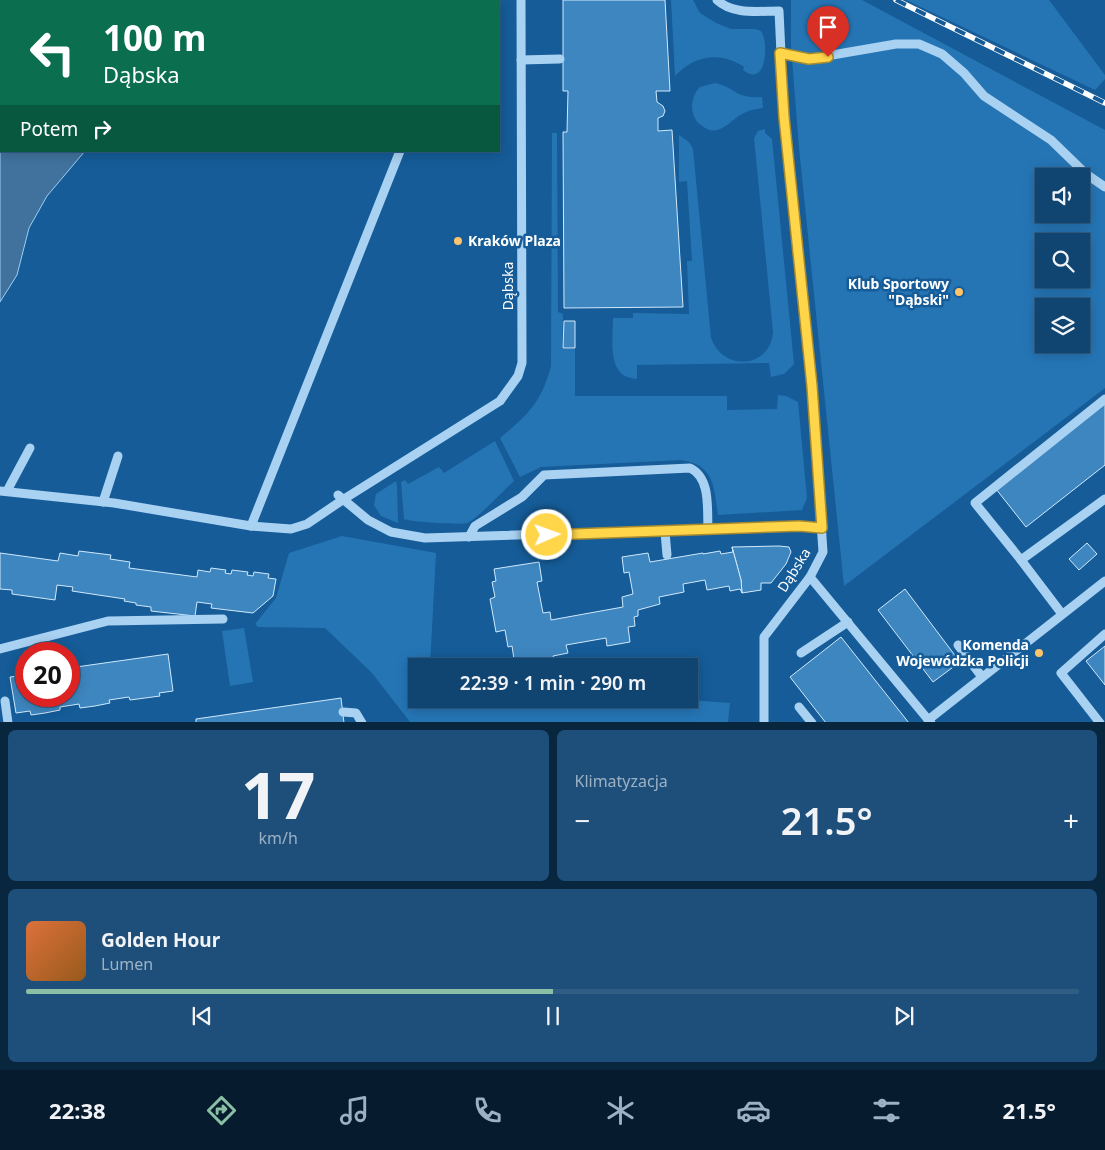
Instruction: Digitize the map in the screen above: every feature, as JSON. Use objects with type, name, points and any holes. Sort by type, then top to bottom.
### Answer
[{"type":"street","name":"Dąbska","points":[[3,491],[103,502],[251,526],[291,528],[307,524],[340,497],[500,401],[518,376],[522,363],[521,0]]},
{"type":"street","name":"Dąbska","points":[[717,0],[725,6],[739,11],[779,11],[784,117],[812,386],[822,528],[822,552],[810,577],[764,637],[764,722]]},
{"type":"street","points":[[780,53],[809,59],[896,44],[919,44],[942,54],[964,73],[984,96],[1051,140],[1086,174],[1105,187]]},
{"type":"street","points":[[521,60],[560,59]]},
{"type":"street","points":[[251,526],[400,152]]},
{"type":"street","points":[[1062,614],[975,503],[1105,399]]},
{"type":"street","points":[[3,491],[30,448]]},
{"type":"street","points":[[103,502],[118,456]]},
{"type":"street","points":[[468,537],[475,526],[522,497],[544,475],[690,468],[696,471],[703,481],[708,530]]},
{"type":"street","points":[[340,497],[368,520],[391,532],[425,538],[665,532],[799,526],[822,528]]},
{"type":"street","points":[[1021,560],[1105,499]]},
{"type":"street","points":[[665,532],[667,554]]},
{"type":"street","points":[[810,577],[930,721],[982,677],[1105,581]]},
{"type":"street","points":[[0,649],[108,621],[223,619]]},
{"type":"street","points":[[800,653],[848,622]]},
{"type":"street","points":[[1100,722],[1061,673],[1105,634]]},
{"type":"street","points":[[958,645],[982,677]]},
{"type":"street","points":[[5,701],[8,722]]},
{"type":"street","points":[[799,707],[812,722]]},
{"type":"street","points":[[343,712],[356,713],[362,722]]},
{"type":"shaded area","points":[[671,0],[693,0],[700,13],[716,23],[731,29],[755,29],[761,31],[764,37],[765,53],[761,69],[757,73],[751,74],[743,70],[744,67],[735,62],[717,57],[691,63],[675,76]]},
{"type":"shaded area","name":"Klub Sportowy \"Dąbski\"","points":[[791,0],[862,0],[1105,130],[1105,388],[844,586],[799,148],[791,46]]},
{"type":"shaded area","points":[[906,0],[1049,0],[1105,75],[1105,79],[1095,90]]},
{"type":"shaded area","points":[[715,83],[741,95],[762,97],[763,108],[744,113],[719,130],[707,129],[696,120],[692,111],[692,102],[700,87]]},
{"type":"shaded area","points":[[765,129],[765,133],[772,139],[794,364],[784,374],[771,377],[769,363],[637,365],[637,379],[627,377],[620,372],[613,356],[613,318],[633,318],[633,313],[689,314],[687,261],[692,261],[687,181],[679,182],[679,135],[689,142],[693,149],[711,338],[717,349],[725,357],[735,361],[745,362],[755,359],[764,353],[770,344],[773,332],[754,138],[758,131]]},
{"type":"shaded area","points":[[552,133],[557,133],[558,312],[563,314],[562,349],[575,349],[575,396],[727,396],[727,410],[777,409],[778,395],[786,396],[798,402],[807,498],[802,510],[718,515],[713,486],[706,472],[692,463],[681,460],[541,467],[520,477],[500,438],[533,407],[543,389],[551,366]]},
{"type":"shaded area","points":[[0,152],[84,152],[47,196],[29,228],[17,275],[0,302]]},
{"type":"shaded area","points":[[495,441],[514,481],[477,516],[463,524],[404,519],[401,482],[405,480],[408,484],[439,467],[444,473]]},
{"type":"shaded area","points":[[396,481],[398,523],[381,516],[374,505],[376,494]]},
{"type":"shaded area","points":[[342,536],[436,553],[430,658],[408,658],[408,708],[698,708],[698,701],[730,703],[728,722],[410,722],[372,673],[325,628],[258,627],[255,624],[276,598],[289,553]]},
{"type":"shaded area","points":[[244,628],[253,682],[230,686],[222,631]]},
{"type":"building","points":[[563,0],[665,0],[670,91],[656,91],[657,102],[663,106],[665,111],[663,116],[658,118],[658,131],[672,130],[683,307],[564,308],[563,132],[567,132],[568,91],[563,91]]},
{"type":"building","points":[[564,321],[575,321],[575,348],[563,348]]},
{"type":"building","points":[[1105,404],[1105,465],[1026,527],[996,489]]},
{"type":"building","points":[[1087,543],[1097,554],[1079,570],[1069,559]]},
{"type":"building","points":[[732,547],[789,547],[791,552],[786,564],[771,583],[761,583],[761,590],[742,593],[741,580]]},
{"type":"building","points":[[732,547],[741,580],[742,593],[740,589],[730,591],[729,586],[707,590],[705,580],[683,584],[684,592],[659,597],[660,604],[638,610],[638,616],[634,617],[635,626],[628,627],[630,642],[607,646],[606,638],[566,645],[568,653],[553,656],[554,658],[514,658],[512,646],[508,647],[505,630],[496,632],[490,599],[495,597],[492,582],[496,581],[494,569],[539,562],[542,581],[537,582],[543,613],[550,612],[551,620],[623,607],[622,597],[633,594],[629,572],[624,573],[622,557],[648,553],[650,562],[703,553],[720,551],[721,554],[733,552]]},
{"type":"building","points":[[79,551],[111,555],[110,559],[130,562],[129,568],[197,577],[198,570],[210,572],[211,568],[226,570],[225,573],[231,574],[232,570],[248,572],[247,575],[253,576],[254,572],[269,574],[268,578],[276,579],[273,596],[253,613],[211,608],[212,604],[197,602],[195,616],[151,611],[151,607],[136,605],[136,603],[124,601],[125,599],[72,591],[73,587],[57,585],[55,600],[12,594],[12,590],[0,589],[0,553],[58,561],[60,553],[78,556]]},
{"type":"building","points":[[905,589],[960,662],[933,682],[878,610]]},
{"type":"building","points":[[841,637],[908,722],[825,722],[790,677]]},
{"type":"building","points":[[1105,646],[1105,685],[1086,661]]},
{"type":"building","points":[[168,654],[173,691],[159,693],[160,696],[130,700],[129,697],[109,700],[110,703],[80,708],[80,666]]},
{"type":"building","points":[[15,676],[15,707],[10,677]]},
{"type":"building","points":[[341,698],[344,722],[196,722],[196,719]]},
{"type":"building","points":[[15,707],[60,707],[60,710],[31,715],[30,711],[16,713]]},
{"type":"railway","points":[[896,0],[1105,103]]},
{"type":"place","name":"Kraków Plaza","points":[[458,241]]},
{"type":"place","name":"Klub Sportowy \"Dąbski\"","points":[[959,292]]},
{"type":"place","name":"Komenda Wojewódzka Policji","points":[[1039,653]]},
{"type":"route","points":[[547,535],[799,526],[822,528],[812,386],[784,117],[780,53],[809,59],[828,57]]}]
